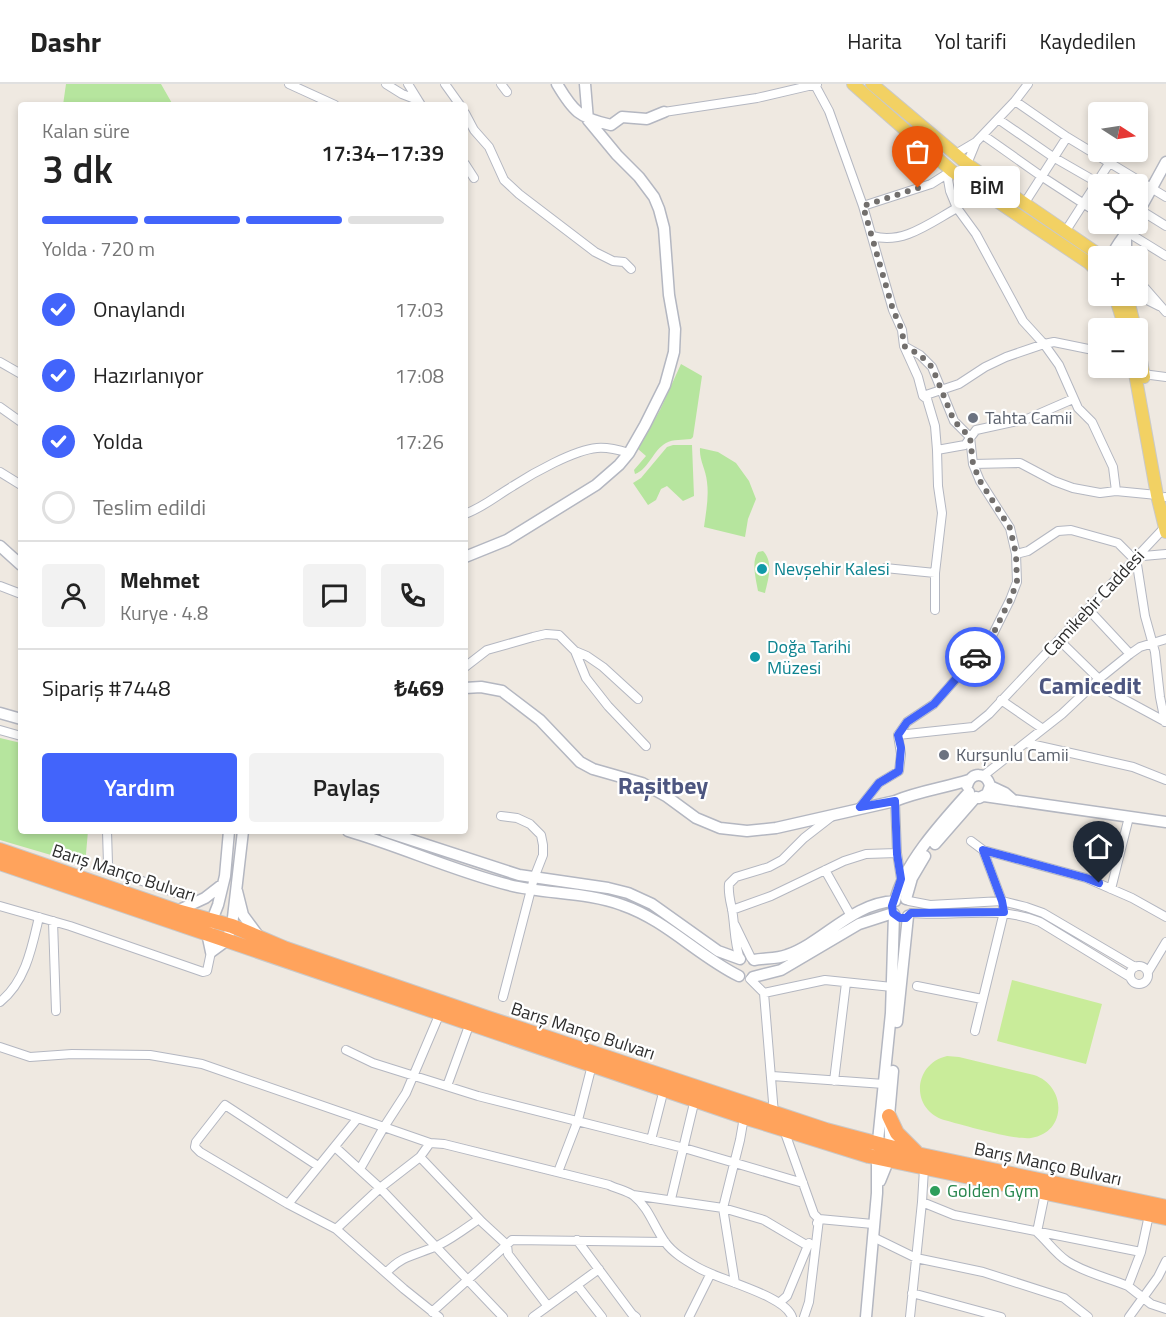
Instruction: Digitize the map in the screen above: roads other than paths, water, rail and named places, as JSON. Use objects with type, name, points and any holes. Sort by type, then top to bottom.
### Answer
[{"type":"highway","name":"Barış Manço Bulvarı","points":[[0,850],[177,910],[232,926],[284,948],[826,1130],[917,1154],[1166,1207]]},
{"type":"highway","name":"Barış Manço Bulvarı","points":[[0,863],[744,1117],[883,1160],[1166,1218]]},
{"type":"highway","points":[[889,1116],[897,1133],[917,1154]]},
{"type":"main road","points":[[468,556],[507,540],[596,485],[619,465],[629,453],[665,385],[674,352],[675,329],[669,295],[664,228],[654,197],[588,120],[570,105],[557,84]]},
{"type":"main road","points":[[585,84],[588,120]]},
{"type":"main road","points":[[853,84],[951,171],[1088,262]]},
{"type":"main road","points":[[872,84],[955,155],[1088,247]]},
{"type":"main road","points":[[588,120],[611,125],[622,117],[647,119],[664,112]]},
{"type":"main road","points":[[1148,194],[1166,162]]},
{"type":"main road","points":[[1116,246],[1126,234]]},
{"type":"main road","points":[[1140,378],[1164,497],[1165,530]]},
{"type":"main road","points":[[0,546],[18,562]]},
{"type":"main road","points":[[468,688],[481,687],[502,691],[540,720],[580,762],[593,769],[642,783],[666,796],[696,818],[720,828],[747,831],[776,828],[941,789],[969,780],[975,775],[987,778],[990,786],[1005,793],[1013,800]]},
{"type":"main road","points":[[0,714],[18,718]]},
{"type":"main road","points":[[969,780],[976,795]]},
{"type":"main road","points":[[866,1317],[873,1224],[889,1116],[909,914],[912,909],[903,900],[901,879],[909,866],[976,795],[989,790],[990,786]]},
{"type":"main road","points":[[941,789],[1166,822]]},
{"type":"main road","points":[[885,1144],[884,1084],[892,987],[892,906],[903,900],[920,863],[976,795]]},
{"type":"main road","points":[[229,834],[223,884],[207,933],[212,952],[226,941],[232,926],[243,834]]},
{"type":"main road","points":[[357,834],[476,875],[532,890],[595,898],[622,905],[645,915],[727,970],[747,977],[781,970],[859,924],[893,914],[900,918],[909,914]]},
{"type":"main road","points":[[393,834],[495,868],[534,878],[598,886],[628,893],[652,904],[718,951],[740,959],[786,955],[851,916],[879,903],[903,900]]},
{"type":"main road","points":[[177,910],[206,898],[223,884]]},
{"type":"main road","points":[[236,887],[243,915],[260,938]]},
{"type":"main road","points":[[740,959],[735,969],[747,977]]},
{"type":"main road","points":[[747,977],[758,968],[753,959]]},
{"type":"street","points":[[289,84],[328,102]]},
{"type":"street","points":[[386,84],[418,102]]},
{"type":"street","points":[[408,84],[418,102]]},
{"type":"street","points":[[445,84],[458,102]]},
{"type":"street","points":[[501,84],[507,92]]},
{"type":"street","points":[[1028,84],[976,142],[955,155],[950,191],[957,208],[976,234],[1023,321],[1059,365],[1078,408],[1092,422],[1113,467],[1116,491]]},
{"type":"street","points":[[664,112],[757,98],[816,85],[829,111],[863,206],[893,310],[902,330],[904,346],[918,377],[923,396],[927,399],[935,426],[938,486],[942,513],[935,573],[935,610]]},
{"type":"street","points":[[1015,101],[1088,149]]},
{"type":"street","points":[[468,119],[474,130],[489,147],[504,180],[519,194],[595,252],[613,261],[624,262],[631,269]]},
{"type":"street","points":[[998,119],[1053,158],[1088,177]]},
{"type":"street","points":[[983,135],[1088,206]]},
{"type":"street","points":[[1024,204],[1067,137]]},
{"type":"street","points":[[863,206],[932,184],[951,171],[967,164],[976,142]]},
{"type":"street","points":[[1103,174],[1110,162],[1166,197]]},
{"type":"street","points":[[468,169],[474,178]]},
{"type":"street","points":[[1065,232],[1088,196]]},
{"type":"street","points":[[873,236],[883,239],[908,235],[957,208]]},
{"type":"street","points":[[1148,216],[1166,226]]},
{"type":"street","points":[[1133,234],[1166,256]]},
{"type":"street","points":[[1148,292],[1163,310]]},
{"type":"street","points":[[1148,301],[1163,310]]},
{"type":"street","points":[[923,396],[959,384],[1006,357],[1044,344],[1054,342],[1088,349]]},
{"type":"street","points":[[860,807],[879,783],[899,771],[901,748],[898,735],[907,722],[934,704],[990,640],[1017,582],[1016,554],[1010,528],[980,481],[973,464],[970,437],[954,421],[932,367],[920,355],[904,346]]},
{"type":"street","points":[[0,362],[18,372]]},
{"type":"street","points":[[1148,373],[1166,377]]},
{"type":"street","points":[[938,450],[965,445],[976,430],[1027,419],[1073,399]]},
{"type":"street","points":[[0,407],[18,420]]},
{"type":"street","points":[[468,513],[479,509],[512,486],[576,454],[597,448],[629,453]]},
{"type":"street","points":[[973,464],[1020,463],[1073,488],[1100,493],[1116,491],[1164,497]]},
{"type":"street","points":[[0,472],[18,483]]},
{"type":"street","points":[[1016,554],[1028,551],[1058,531],[1071,530],[1118,543],[1132,557],[1166,554]]},
{"type":"street","name":"Camikebir Caddesi","points":[[898,735],[973,727],[1165,530]]},
{"type":"street","points":[[1136,558],[1166,722]]},
{"type":"street","points":[[885,568],[935,573]]},
{"type":"street","points":[[0,586],[18,593]]},
{"type":"street","points":[[1088,609],[1130,654]]},
{"type":"street","points":[[468,666],[487,650],[546,634],[559,635],[575,651],[603,667],[638,699]]},
{"type":"street","points":[[983,776],[1043,729],[1130,654],[1140,647],[1166,639]]},
{"type":"street","points":[[1059,640],[1105,689],[1166,722]]},
{"type":"street","points":[[575,651],[586,678],[608,706],[646,746]]},
{"type":"street","points":[[1001,700],[1043,729]]},
{"type":"street","points":[[0,730],[18,735]]},
{"type":"street","points":[[1026,742],[1133,766],[1166,780]]},
{"type":"street","points":[[895,801],[897,854],[901,879]]},
{"type":"street","points":[[501,816],[517,818],[530,824],[541,835],[543,855],[534,878],[503,997]]},
{"type":"street","points":[[740,959],[735,946],[729,884],[736,877],[769,867],[782,860],[804,838],[832,816]]},
{"type":"street","points":[[1111,889],[1129,817]]},
{"type":"street","points":[[107,834],[108,864],[111,870],[176,893]]},
{"type":"street","points":[[971,841],[983,850],[1086,878],[1166,917]]},
{"type":"street","points":[[975,1031],[1004,912],[983,850]]},
{"type":"street","points":[[732,910],[771,896],[844,861],[866,854],[897,854]]},
{"type":"street","points":[[825,870],[851,916]]},
{"type":"street","points":[[903,900],[930,905],[1002,901],[1043,913],[1135,967],[1143,967],[1148,972]]},
{"type":"street","points":[[0,906],[53,921],[203,972],[207,971],[212,952]]},
{"type":"street","points":[[909,914],[1004,912],[1025,916],[1040,922],[1130,977],[1134,983],[1142,985],[1148,980],[1148,972],[1166,942]]},
{"type":"street","points":[[0,1002],[23,972],[30,956],[39,917]]},
{"type":"street","points":[[53,921],[56,1011]]},
{"type":"street","points":[[733,921],[753,959]]},
{"type":"street","points":[[1130,977],[1135,967]]},
{"type":"street","points":[[747,977],[764,993],[774,1114]]},
{"type":"street","points":[[764,993],[825,981],[892,987]]},
{"type":"street","points":[[834,1081],[846,983]]},
{"type":"street","points":[[916,986],[982,999]]},
{"type":"street","points":[[360,1169],[406,1093],[440,1013]]},
{"type":"street","points":[[447,1086],[470,1023]]},
{"type":"street","points":[[0,1047],[30,1057],[72,1054],[150,1055],[202,1064],[430,1143],[444,1144],[609,1185],[633,1195],[723,1208],[764,1220],[808,1246]]},
{"type":"street","points":[[346,1050],[373,1064],[478,1096],[684,1148],[803,1183]]},
{"type":"street","points":[[558,1172],[578,1120],[592,1065]]},
{"type":"street","points":[[772,1076],[884,1084]]},
{"type":"street","points":[[651,1140],[664,1089]]},
{"type":"street","points":[[671,1199],[695,1099]]},
{"type":"street","points":[[318,1166],[225,1105],[196,1142],[197,1150],[288,1204],[336,1229],[436,1315],[468,1280],[512,1240],[664,1242]]},
{"type":"street","points":[[735,1283],[723,1208],[744,1117]]},
{"type":"street","points":[[288,1204],[357,1119]]},
{"type":"street","points":[[784,1128],[814,1214],[819,1219],[873,1224]]},
{"type":"street","points":[[336,1229],[380,1188],[420,1157],[430,1143]]},
{"type":"street","points":[[335,1147],[380,1188],[503,1317]]},
{"type":"street","points":[[420,1157],[507,1245],[508,1254],[547,1305]]},
{"type":"street","points":[[910,1317],[924,1169]]},
{"type":"street","points":[[1037,1232],[1045,1192]]},
{"type":"street","points":[[633,1195],[653,1221],[664,1242],[679,1257],[710,1275],[770,1297],[779,1303],[789,1315]]},
{"type":"street","points":[[922,1202],[954,1215],[1142,1252]]},
{"type":"street","points":[[1128,1286],[1142,1252],[1149,1215]]},
{"type":"street","points":[[386,1273],[403,1258],[436,1246],[479,1219]]},
{"type":"street","points":[[779,1303],[787,1296],[819,1219]]},
{"type":"street","points":[[804,1317],[809,1302],[819,1219]]},
{"type":"street","points":[[1037,1232],[1066,1261],[1128,1286],[1151,1304],[1166,1309]]},
{"type":"street","points":[[873,1237],[916,1258],[983,1272],[1064,1298],[1084,1315]]},
{"type":"street","points":[[577,1240],[636,1317]]},
{"type":"street","points":[[1129,1317],[1158,1277],[1166,1261]]},
{"type":"street","points":[[532,1317],[599,1269]]},
{"type":"street","points":[[689,1317],[710,1275]]},
{"type":"street","points":[[577,1285],[602,1317]]},
{"type":"street","points":[[912,1293],[1001,1317]]},
{"type":"place","name":"BİM","points":[[918,188]]},
{"type":"place","name":"Tahta Camii","points":[[973,418]]},
{"type":"place","name":"Nevşehir Kalesi","points":[[762,569]]},
{"type":"place","name":"Doğa Tarihi Müzesi","points":[[755,657]]},
{"type":"place","name":"Kurşunlu Camii","points":[[944,755]]},
{"type":"place","name":"Golden Gym","points":[[935,1191]]},
{"type":"district","name":"Camicedit","points":[[1090,686]]},
{"type":"district","name":"Raşitbey","points":[[663,786]]}]
